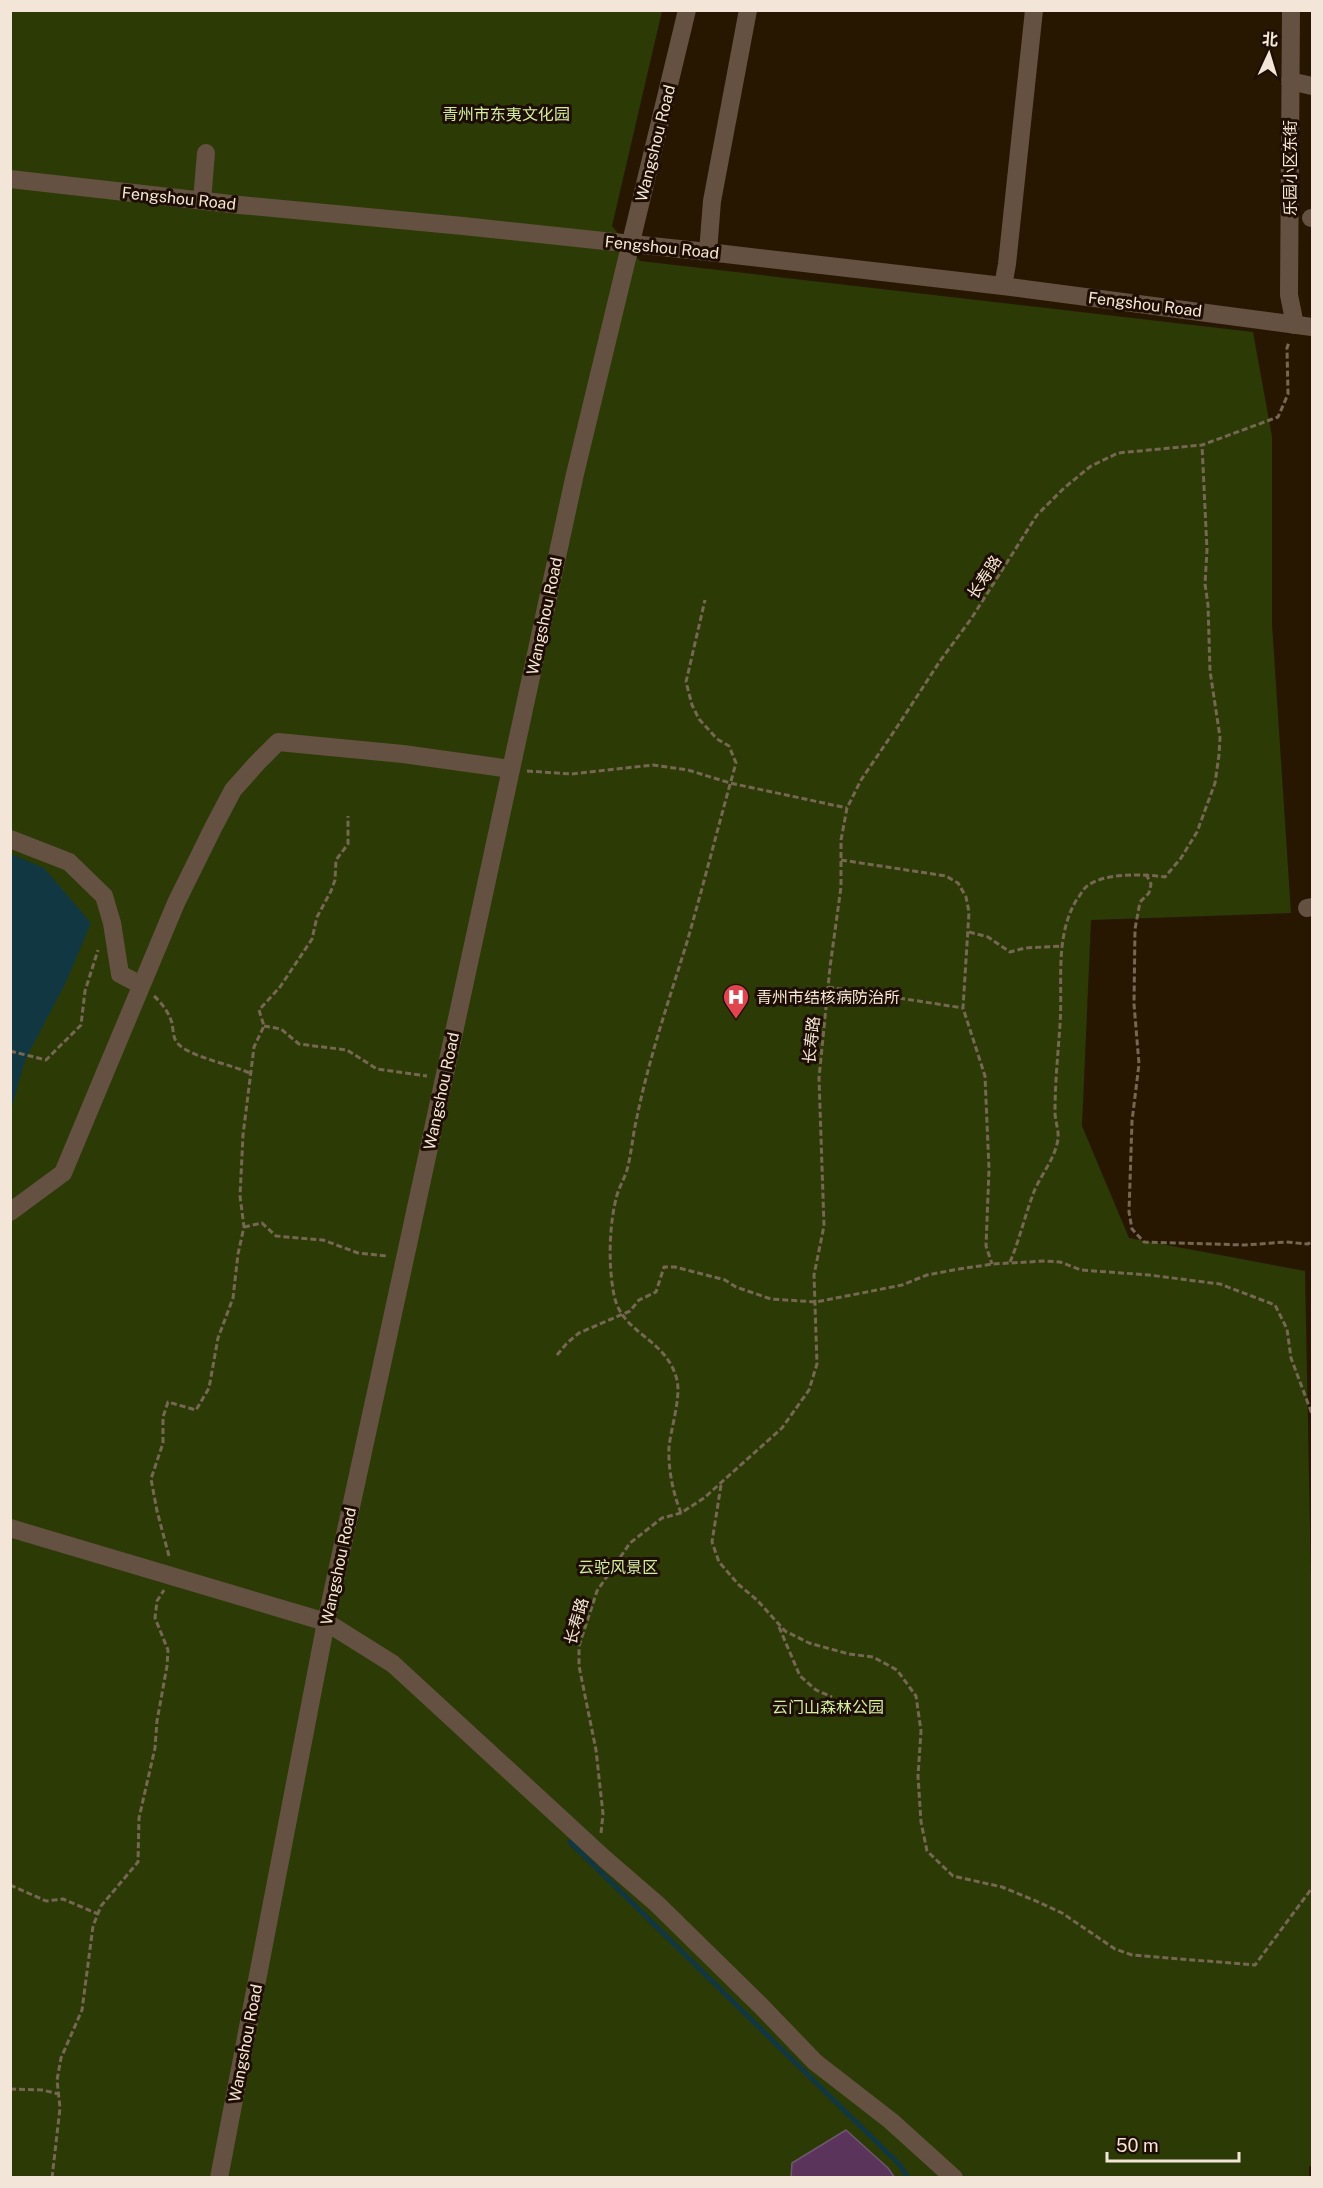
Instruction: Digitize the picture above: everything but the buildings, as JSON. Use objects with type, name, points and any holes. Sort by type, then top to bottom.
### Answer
[{"type":"street","name":"Wangshou Road","points":[[219,2178],[326,1622],[575,474],[687,10]]},
{"type":"street","points":[[708,252],[712,201],[748,10]]},
{"type":"street","points":[[1003,286],[1034,10]]},
{"type":"street","name":"乐园小区东街","points":[[1291,10],[1289,295],[1304,326]]},
{"type":"street","points":[[1290,81],[1312,86]]},
{"type":"street","points":[[202,201],[206,153]]},
{"type":"street","name":"Fengshou Road","points":[[10,179],[202,201],[708,252],[1003,286],[1304,326]]},
{"type":"street","points":[[10,1212],[63,1173],[176,903],[233,790],[278,742],[403,754],[511,769]]},
{"type":"street","points":[[10,839],[69,862],[104,896],[112,923],[120,974],[141,985]]},
{"type":"street","points":[[10,1528],[326,1622],[393,1664],[650,1897],[715,1959],[814,2062],[891,2121],[954,2178]]},
{"type":"path","name":"长寿路","points":[[594,1848],[601,1835],[603,1814],[596,1750],[579,1666],[579,1647],[597,1591],[630,1543],[662,1518],[681,1513],[721,1484],[782,1428],[809,1390],[817,1364],[814,1275],[824,1226],[819,1078],[841,887],[841,840],[847,808],[861,780],[982,602],[1037,515],[1091,466],[1118,453],[1202,445],[1278,417],[1288,394],[1287,348],[1304,326]]},
{"type":"path","points":[[1010,1262],[1032,1196],[1055,1151],[1058,1137],[1055,1115],[1062,946],[1066,923],[1085,887],[1102,879],[1146,874],[1165,876],[1192,841],[1206,812],[1215,783],[1220,737],[1210,671],[1205,584],[1208,550],[1202,445]]},
{"type":"path","points":[[681,1513],[673,1489],[669,1446],[675,1420],[677,1381],[658,1347],[645,1335],[630,1326],[621,1315],[614,1295],[611,1234],[618,1195],[628,1170],[636,1119],[736,763],[729,746],[717,739],[699,719],[692,705],[686,682],[705,600]]},
{"type":"path","points":[[511,769],[570,774],[653,765],[688,770],[730,783],[847,808]]},
{"type":"path","points":[[52,2178],[60,2108],[57,2080],[61,2058],[82,2010],[89,1943],[101,1906],[138,1862],[139,1818],[155,1748],[168,1650],[155,1618],[157,1601],[172,1576],[151,1479],[163,1443],[164,1417],[168,1402],[196,1410],[208,1388],[218,1338],[233,1298],[244,1227],[240,1196],[243,1135],[254,1047],[264,1026],[260,1011],[280,987],[312,939],[317,917],[335,880],[336,860],[348,844],[348,816]]},
{"type":"path","points":[[841,860],[946,876],[958,883],[966,897],[969,932],[963,1008],[985,1076],[989,1169],[986,1246],[993,1264]]},
{"type":"path","points":[[1146,874],[1151,884],[1149,893],[1140,902],[1135,929],[1134,1004],[1138,1064],[1134,1093],[1130,1170],[1129,1212],[1132,1229],[1144,1242],[1245,1245],[1286,1242],[1308,1244],[1312,1241]]},
{"type":"path","points":[[10,1051],[46,1060],[81,1025],[85,991],[101,942],[112,923]]},
{"type":"path","points":[[969,932],[988,937],[1010,952],[1024,948],[1062,946]]},
{"type":"path","points":[[141,985],[160,1002],[171,1020],[176,1041],[189,1053],[238,1067],[252,1074]]},
{"type":"path","points":[[828,987],[963,1008]]},
{"type":"path","points":[[264,1026],[281,1029],[298,1044],[347,1050],[377,1069],[398,1070],[444,1079]]},
{"type":"path","points":[[244,1227],[261,1223],[276,1236],[323,1240],[358,1253],[384,1255],[404,1263]]},
{"type":"path","points":[[557,1355],[579,1333],[630,1311],[639,1300],[656,1292],[664,1267],[675,1267],[725,1280],[736,1287],[771,1299],[816,1302],[902,1285],[927,1275],[993,1264],[1060,1262],[1081,1270],[1149,1275],[1220,1284],[1275,1305],[1287,1329],[1291,1358],[1312,1414]]},
{"type":"path","points":[[721,1484],[712,1542],[718,1562],[785,1631],[809,1643],[849,1654],[873,1657],[897,1671],[916,1696],[921,1731],[918,1776],[927,1851],[953,1876],[1002,1887],[1036,1901],[1062,1913],[1115,1949],[1132,1955],[1255,1965],[1312,1888]]},
{"type":"path","points":[[777,1623],[800,1676],[816,1690],[832,1697]]},
{"type":"path","points":[[10,1885],[46,1901],[63,1899],[98,1914]]},
{"type":"path","points":[[10,2089],[42,2090],[59,2094]]},
{"type":"green space","name":"云驼风景区","points":[[11,11],[662,11],[612,226],[640,261],[1253,332],[1272,437],[1272,624],[1291,913],[1091,920],[1082,1126],[1129,1238],[1305,1271],[1312,1630],[1312,2166],[1309,2166],[1309,2177],[11,2178]]},
{"type":"water","points":[[11,854],[44,868],[91,923],[66,982],[25,1060],[11,1110]]},
{"type":"waterway","points":[[570,1842],[900,2165],[908,2178]]},
{"type":"place","name":"青州市结核病防治所","points":[[736,1020]]},
{"type":"park label","name":"青州市东夷文化园","points":[[506,114]]},
{"type":"park label","name":"云门山森林公园","points":[[828,1707]]}]
